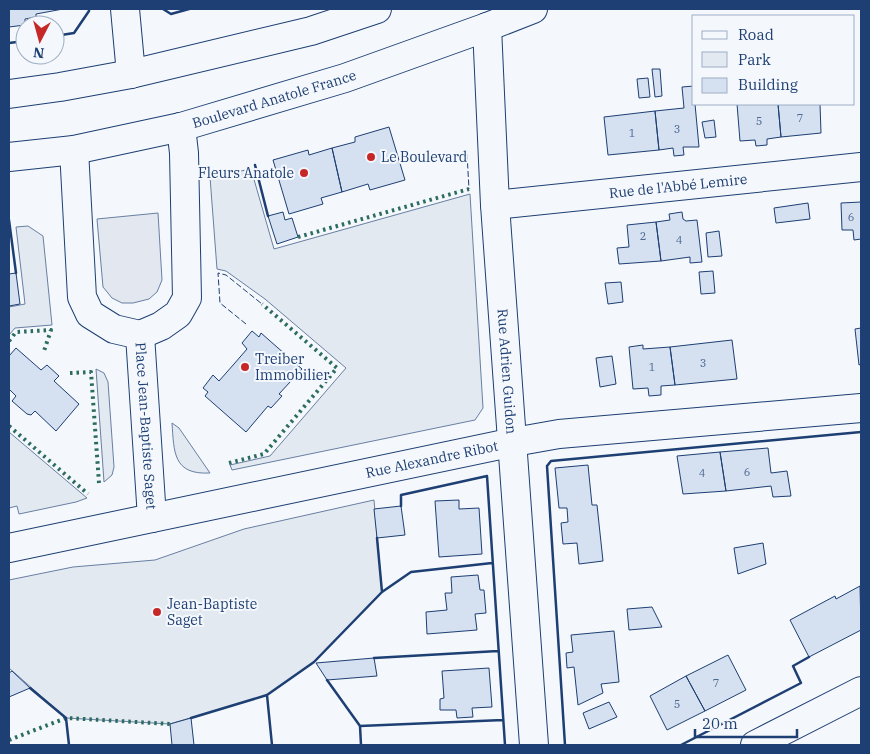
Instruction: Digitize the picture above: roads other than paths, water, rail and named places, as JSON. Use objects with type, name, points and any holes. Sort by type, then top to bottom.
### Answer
[{"type":"street","points":[[125,9],[131,74]]},
{"type":"street","points":[[9,94],[60,88],[131,74],[311,31],[377,9]]},
{"type":"street","name":"Boulevard Anatole France","points":[[9,157],[74,150],[181,126],[345,78],[532,9]]},
{"type":"street","name":"Rue Adrien Guidon","points":[[487,27],[495,205],[514,442],[534,745]]},
{"type":"street","name":"Place Jean-Baptiste Saget","points":[[74,150],[82,297],[90,314],[114,330],[140,335],[161,326],[178,314],[187,298],[184,153],[181,126]]},
{"type":"street","name":"Rue de l'Abbé Lemire","points":[[495,205],[861,167]]},
{"type":"street","name":"Place Jean-Baptiste Saget","points":[[140,335],[152,518]]},
{"type":"street","name":"Rue Alexandre Ribot","points":[[9,548],[559,434],[861,408]]},
{"type":"street","points":[[755,745],[861,692]]},
{"type":"place","name":"Le Boulevard","points":[[371,157]]},
{"type":"place","name":"Fleurs Anatole","points":[[304,173]]},
{"type":"place","name":"Treiber Immobilier","points":[[245,367]]},
{"type":"place","name":"Jean-Baptiste Saget","points":[[157,612]]}]
